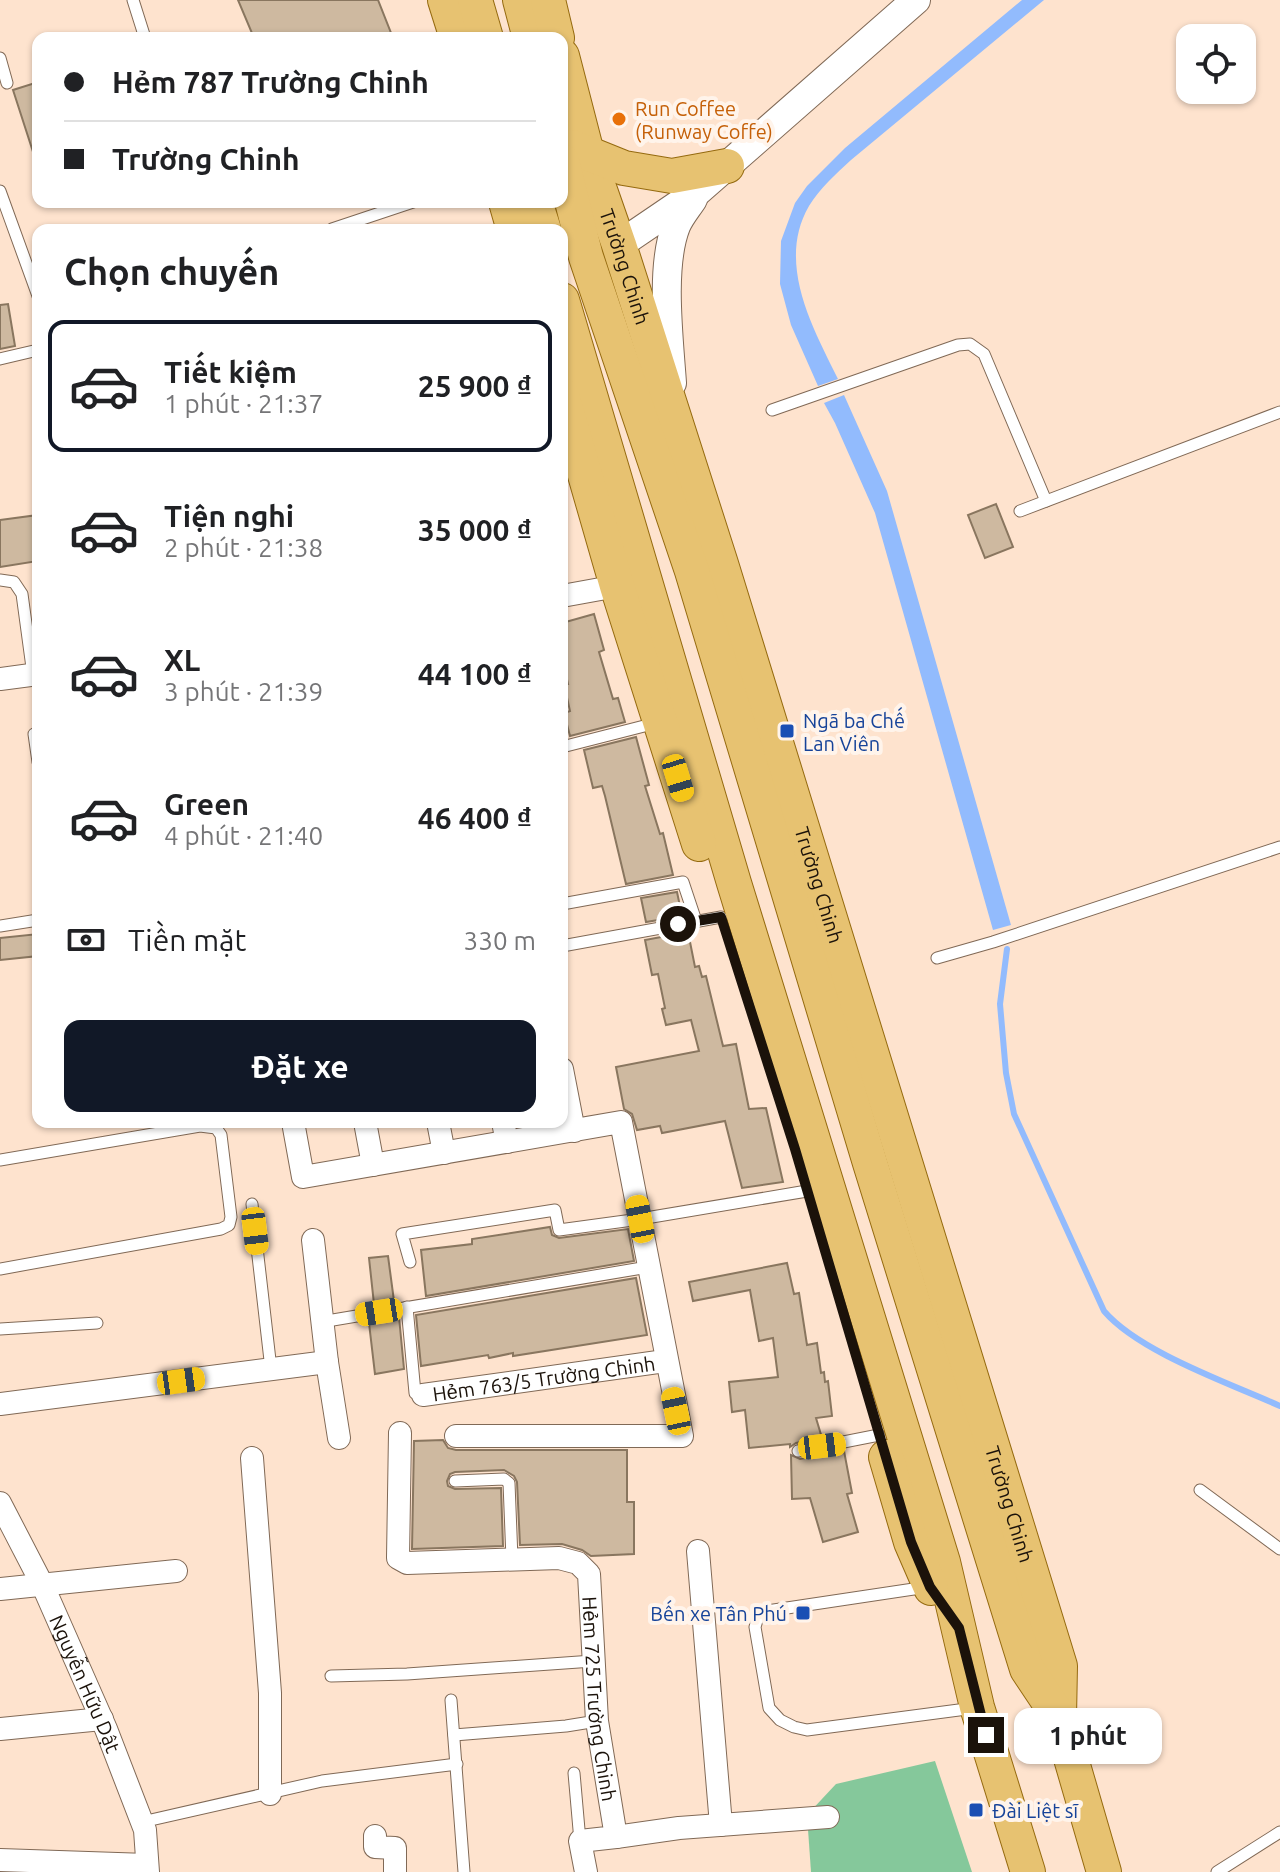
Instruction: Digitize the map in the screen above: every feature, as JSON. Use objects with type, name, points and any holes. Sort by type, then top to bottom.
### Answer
[{"type":"main road","points":[[445,0],[455,32]]},
{"type":"main road","points":[[475,0],[484,32]]},
{"type":"main road","points":[[520,0],[528,32]]},
{"type":"main road","points":[[548,0],[556,32]]},
{"type":"main road","name":"Trường Chinh","points":[[568,129],[574,261],[692,571],[1027,1669],[1059,1717]]},
{"type":"main road","points":[[570,153],[624,168],[672,176],[727,166]]},
{"type":"main road","name":"Trường Chinh","points":[[570,153],[619,245],[674,416],[1060,1666],[1059,1717],[1104,1872]]},
{"type":"main road","points":[[574,261],[619,245]]},
{"type":"main road","points":[[568,320],[939,1585]]},
{"type":"main road","points":[[568,416],[660,722],[708,919],[807,1191],[911,1542],[939,1585],[959,1628],[977,1707],[1028,1872]]},
{"type":"main road","points":[[914,1304],[931,1251]]},
{"type":"street","points":[[619,245],[697,192],[916,0]]},
{"type":"street","points":[[674,416],[667,299],[670,253],[677,225],[697,192]]},
{"type":"street","points":[[568,595],[617,586]]},
{"type":"street","points":[[0,679],[32,675]]},
{"type":"street","points":[[294,1128],[303,1177],[444,1153],[505,1132],[574,1131],[568,1100]]},
{"type":"street","name":"Hẻm 763/5 Trường Chinh","points":[[456,1436],[682,1436],[621,1122],[574,1131]]},
{"type":"street","points":[[366,1128],[373,1165]]},
{"type":"street","points":[[439,1128],[444,1153]]},
{"type":"street","points":[[313,1240],[321,1322],[339,1438]]},
{"type":"street","name":"Hẻm 763/5 Trường Chinh","points":[[423,1395],[665,1361]]},
{"type":"street","points":[[0,1404],[327,1362]]},
{"type":"street","name":"Hẻm 725 Trường Chinh","points":[[400,1433],[398,1558],[407,1563],[559,1558],[578,1563],[589,1574],[597,1721],[616,1837]]},
{"type":"street","points":[[252,1458],[270,1693],[270,1794]]},
{"type":"street","name":"Nguyễn Hữu Dật","points":[[0,1503],[43,1586],[102,1719],[142,1822],[148,1868]]},
{"type":"street","points":[[698,1551],[721,1825]]},
{"type":"street","points":[[0,1589],[176,1571]]},
{"type":"street","points":[[0,1729],[102,1719]]},
{"type":"street","points":[[586,1872],[580,1841],[828,1817]]},
{"type":"street","points":[[375,1836],[375,1847],[395,1848],[395,1872]]},
{"type":"street","points":[[0,1860],[148,1868]]},
{"type":"lane","points":[[133,0],[143,32]]},
{"type":"lane","points":[[0,58],[7,83]]},
{"type":"lane","points":[[1,199],[32,280]]},
{"type":"lane","points":[[347,224],[395,208]]},
{"type":"lane","points":[[772,410],[958,345],[970,344],[984,354],[1046,501]]},
{"type":"lane","points":[[0,359],[32,351]]},
{"type":"lane","points":[[1020,511],[1280,412]]},
{"type":"lane","points":[[0,580],[14,582],[22,594],[32,651]]},
{"type":"lane","points":[[568,745],[660,722]]},
{"type":"lane","points":[[937,958],[1280,847]]},
{"type":"lane","points":[[568,903],[683,882],[708,919],[568,945]]},
{"type":"lane","points":[[0,926],[32,921]]},
{"type":"lane","points":[[0,1160],[188,1128]]},
{"type":"lane","points":[[0,1269],[221,1229],[229,1225],[231,1217],[221,1135],[216,1128]]},
{"type":"lane","points":[[410,1262],[402,1234],[555,1210],[559,1230],[807,1191]]},
{"type":"lane","points":[[252,1204],[271,1369]]},
{"type":"lane","points":[[321,1322],[648,1267]]},
{"type":"lane","points":[[407,1307],[415,1393],[423,1395]]},
{"type":"lane","points":[[0,1329],[97,1323]]},
{"type":"lane","points":[[798,1451],[879,1435]]},
{"type":"lane","points":[[455,1481],[504,1479],[509,1483],[512,1559]]},
{"type":"lane","points":[[1200,1490],[1280,1549]]},
{"type":"lane","points":[[939,1585],[767,1611],[758,1617],[755,1627],[769,1708],[780,1720],[807,1730],[977,1707]]},
{"type":"lane","points":[[331,1676],[593,1661]]},
{"type":"lane","points":[[451,1700],[464,1872]]},
{"type":"lane","points":[[454,1735],[597,1721]]},
{"type":"lane","points":[[142,1822],[322,1781],[457,1764]]},
{"type":"lane","points":[[574,1773],[580,1841]]},
{"type":"lane","points":[[1217,1872],[1280,1832]]},
{"type":"green space","points":[[935,1761],[972,1872],[811,1872],[807,1815],[836,1784]]},
{"type":"water","points":[[1022,0],[1044,0],[851,160],[823,187],[809,206],[796,250],[797,272],[809,317],[838,379],[818,386],[791,325],[780,284],[781,241],[795,203],[807,186],[845,148]]},
{"type":"water","points":[[844,395],[887,491],[1011,925],[993,930],[875,513],[824,403]]},
{"type":"building","points":[[238,0],[378,0],[391,32],[251,32]]},
{"type":"building","points":[[32,84],[32,149],[13,90]]},
{"type":"building","points":[[8,304],[15,346],[0,349],[0,305]]},
{"type":"building","points":[[996,504],[1013,547],[985,558],[968,515]]},
{"type":"building","points":[[32,516],[32,562],[0,567],[0,520]]},
{"type":"building","points":[[594,614],[604,650],[599,652],[613,699],[618,698],[625,722],[570,736],[568,621]]},
{"type":"building","points":[[636,737],[649,785],[645,786],[660,834],[663,833],[673,875],[626,884],[602,786],[593,788],[584,750]]},
{"type":"building","points":[[677,892],[682,916],[646,922],[641,898]]},
{"type":"building","points":[[688,932],[695,967],[699,966],[702,977],[706,976],[723,1046],[736,1044],[749,1109],[766,1108],[783,1182],[742,1188],[725,1121],[662,1133],[660,1126],[637,1130],[632,1114],[624,1109],[616,1067],[699,1051],[691,1020],[666,1025],[658,974],[652,975],[645,940]]},
{"type":"building","points":[[32,935],[32,957],[0,960],[0,938]]},
{"type":"building","points":[[550,1227],[552,1235],[559,1238],[628,1229],[634,1261],[426,1296],[421,1250],[472,1244],[472,1239]]},
{"type":"building","points":[[388,1256],[394,1301],[374,1304],[369,1258]]},
{"type":"building","points":[[787,1263],[794,1294],[799,1293],[807,1345],[817,1343],[821,1373],[824,1372],[825,1382],[828,1381],[832,1416],[816,1418],[822,1438],[790,1447],[790,1444],[749,1448],[745,1410],[732,1412],[729,1382],[778,1377],[773,1338],[759,1341],[750,1290],[693,1301],[689,1282]]},
{"type":"building","points":[[636,1278],[647,1335],[513,1356],[513,1353],[489,1358],[488,1355],[421,1366],[416,1315]]},
{"type":"building","points":[[399,1317],[404,1369],[375,1374],[369,1323]]},
{"type":"building","points":[[443,1440],[448,1448],[456,1450],[627,1450],[627,1502],[634,1502],[634,1554],[591,1556],[562,1544],[520,1545],[517,1482],[504,1470],[455,1472],[450,1474],[447,1481],[448,1486],[455,1489],[501,1488],[503,1546],[412,1549],[414,1441]]},
{"type":"building","points":[[844,1451],[852,1493],[847,1494],[858,1532],[823,1542],[810,1498],[792,1499],[791,1455],[800,1459]]},
{"type":"waterway","points":[[1007,949],[1000,1004],[1006,1073],[1014,1114],[1104,1311],[1139,1340],[1162,1353],[1280,1406]]},
{"type":"place","name":"Run Coffee (Runway Coffe)","points":[[619,119]]},
{"type":"place","name":"Ngã ba Chế Lan Viên","points":[[787,731]]},
{"type":"place","name":"Bến xe Tân Phú","points":[[803,1613]]},
{"type":"place","name":"Đài Liệt sĩ","points":[[976,1810]]},
{"type":"route","points":[[678,924],[721,917],[795,1149],[911,1542],[930,1587],[959,1628],[986,1735]]}]
